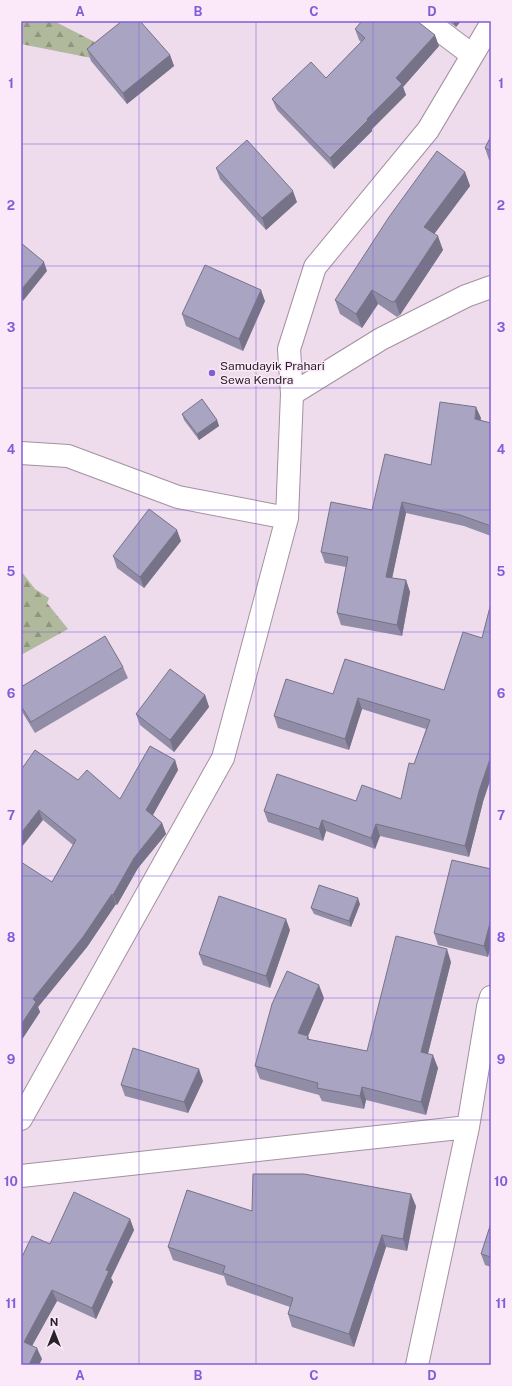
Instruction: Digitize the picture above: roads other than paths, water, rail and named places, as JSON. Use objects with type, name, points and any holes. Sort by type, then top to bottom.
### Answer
[{"type":"street","points":[[427,21],[472,55]]},
{"type":"street","points":[[21,1119],[223,758],[287,518],[292,394],[289,349],[315,267],[428,130],[491,24]]},
{"type":"street","points":[[292,394],[381,339],[466,296],[491,287]]},
{"type":"street","points":[[21,453],[68,456],[178,497],[287,518]]},
{"type":"street","points":[[417,1365],[468,1127],[490,1004]]},
{"type":"street","points":[[21,1176],[468,1127]]},
{"type":"place","name":"Samudayik Prahari Sewa Kendra","points":[[212,373]]}]
